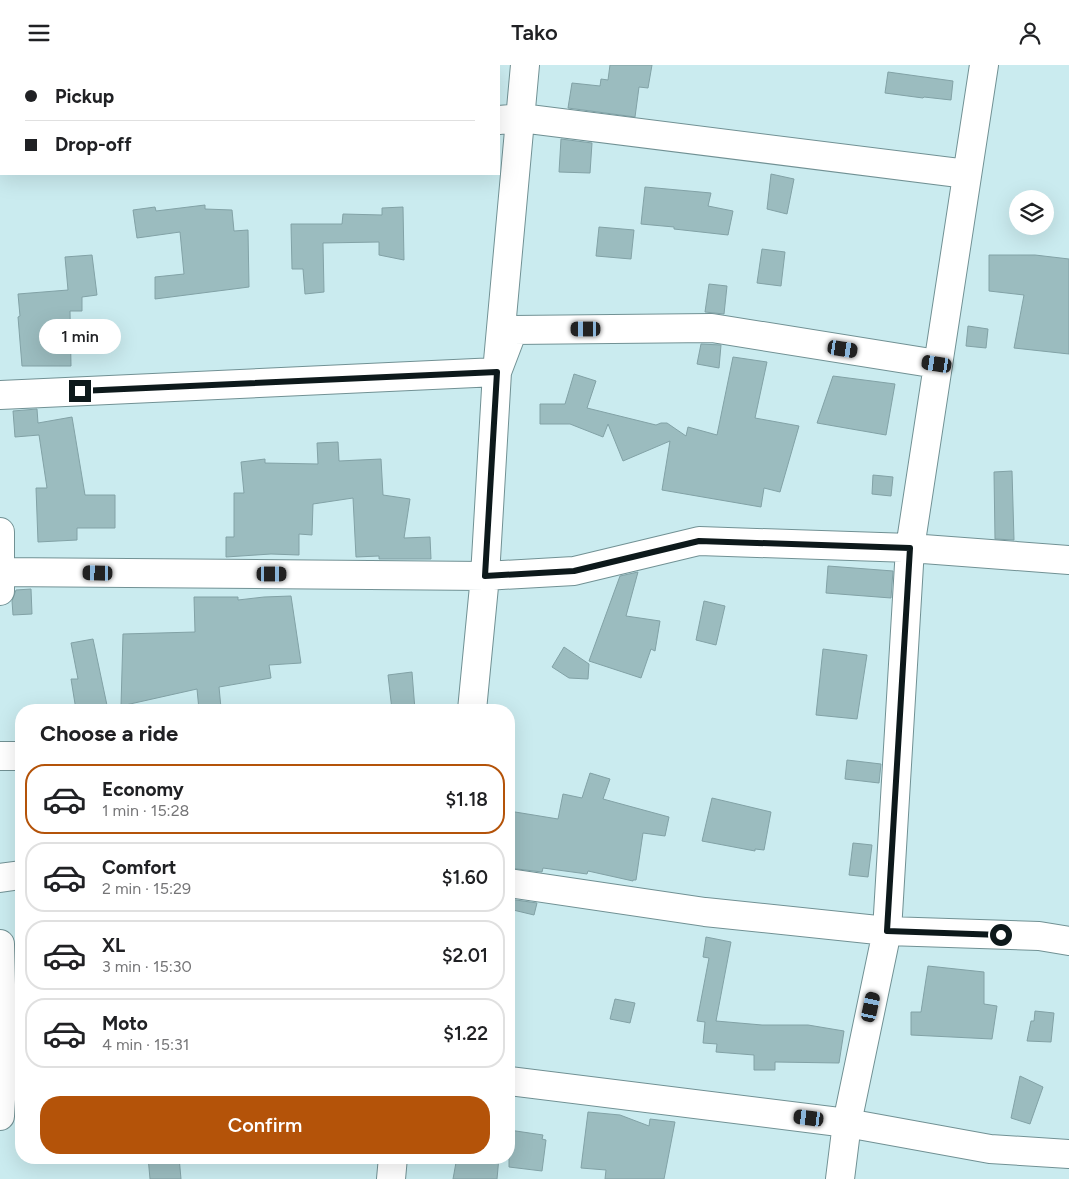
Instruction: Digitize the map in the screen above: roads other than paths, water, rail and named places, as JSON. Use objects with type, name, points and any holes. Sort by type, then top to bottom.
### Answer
[{"type":"street","points":[[473,704],[485,576],[510,119],[526,65]]},
{"type":"street","points":[[840,1179],[847,1123],[887,931],[910,548],[984,65]]},
{"type":"street","points":[[510,119],[967,174]]},
{"type":"street","points":[[497,372],[513,330],[712,328],[937,364]]},
{"type":"street","points":[[0,395],[497,372]]},
{"type":"street","points":[[0,532],[0,579],[485,576],[574,571],[699,541],[910,548],[1069,560]]},
{"type":"street","points":[[0,756],[15,756]]},
{"type":"street","points":[[0,879],[15,876]]},
{"type":"street","points":[[515,884],[705,912],[887,931],[1039,936],[1069,941]]},
{"type":"street","points":[[0,944],[8,1066],[0,1117]]},
{"type":"street","points":[[515,1082],[847,1123],[990,1149],[1069,1154]]},
{"type":"street","points":[[391,1179],[392,1164]]}]
